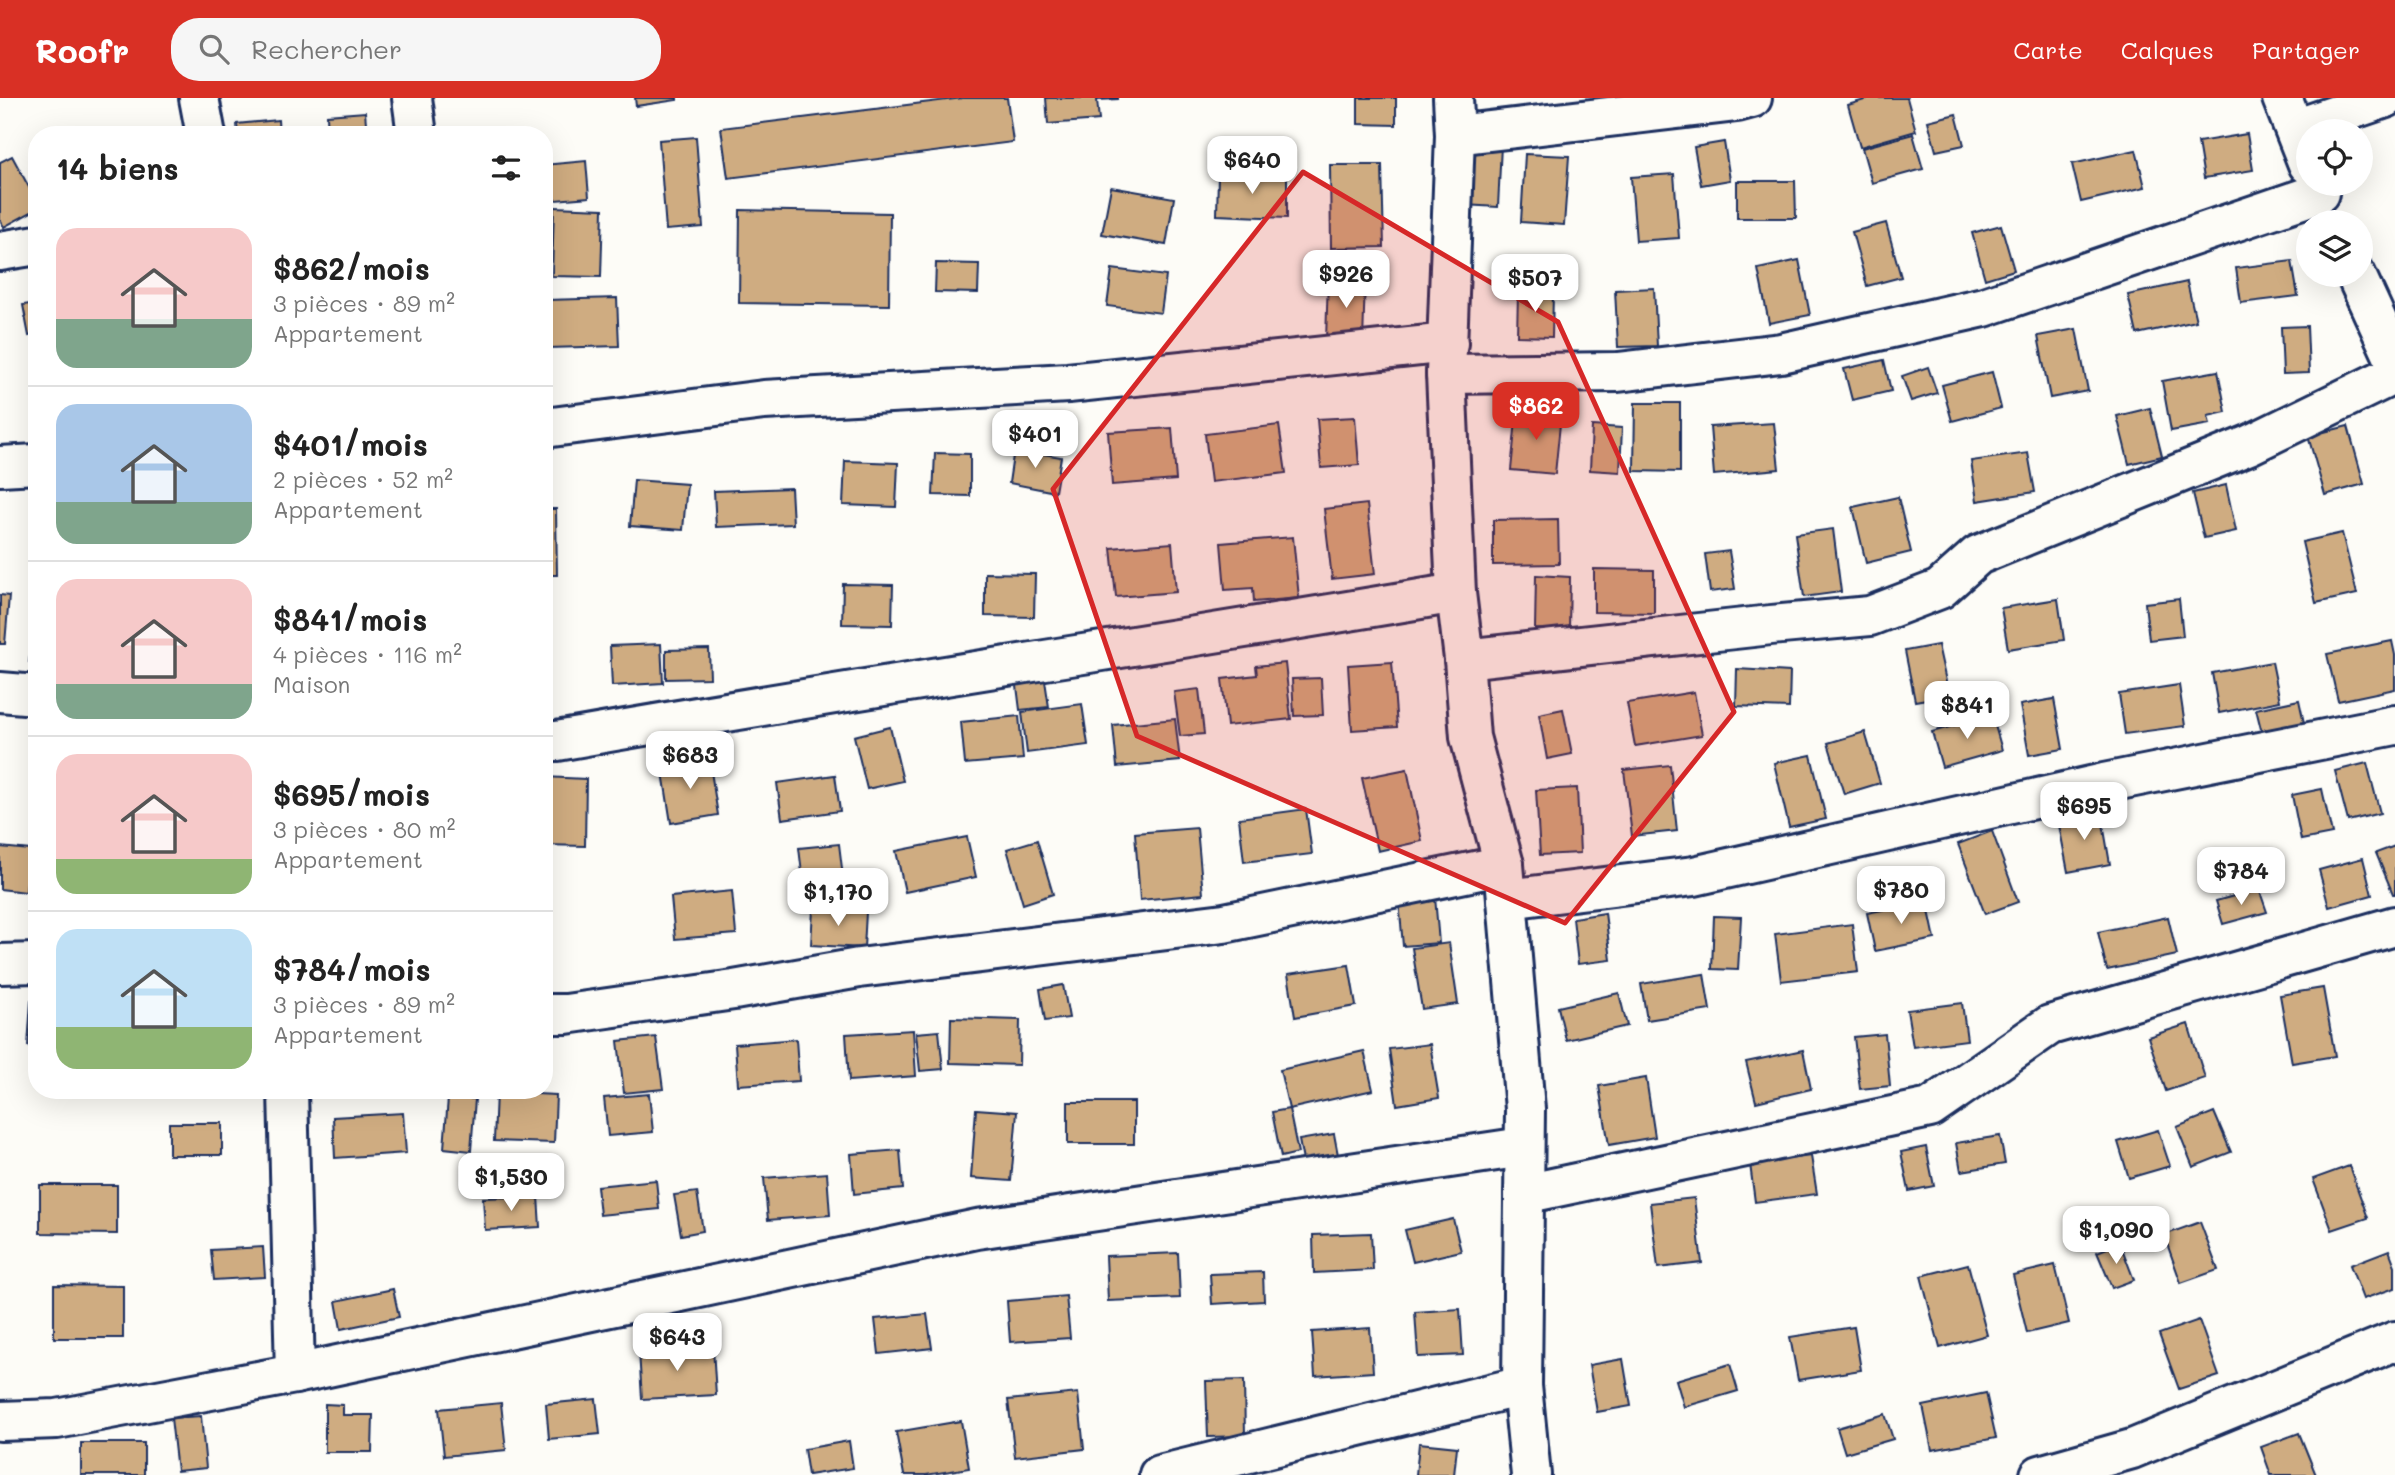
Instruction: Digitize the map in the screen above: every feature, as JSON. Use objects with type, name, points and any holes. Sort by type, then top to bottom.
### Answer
[{"type":"street","points":[[199,98],[204,126]]},
{"type":"street","points":[[412,98],[416,126]]},
{"type":"street","points":[[1531,1475],[1522,1386],[1525,1109],[1506,882],[1470,737],[1464,659],[1455,593],[1447,358],[1454,116],[1737,102],[1752,98]]},
{"type":"street","points":[[2296,134],[2288,114],[2386,98]]},
{"type":"street","points":[[553,427],[764,400],[1447,358],[1618,372],[1782,353],[1984,307],[2305,196]]},
{"type":"street","points":[[0,251],[28,246]]},
{"type":"street","points":[[2362,287],[2395,360]]},
{"type":"street","points":[[1464,659],[1870,616],[1940,589],[1978,555],[2249,445],[2395,374]]},
{"type":"street","points":[[0,466],[28,464]]},
{"type":"street","points":[[553,741],[1455,593]]},
{"type":"street","points":[[0,692],[28,694]]},
{"type":"street","points":[[553,1014],[734,990],[859,968],[1224,923],[1506,882],[1694,876],[2104,783],[2395,725]]},
{"type":"street","points":[[1524,1194],[1930,1108],[2050,1025],[2395,926]]},
{"type":"street","points":[[0,964],[28,963]]},
{"type":"street","points":[[289,1099],[295,1374]]},
{"type":"street","points":[[0,1421],[57,1419],[295,1374],[977,1229],[1523,1147]]},
{"type":"street","points":[[2040,1475],[2132,1449],[2395,1341]]},
{"type":"street","points":[[1159,1475],[1522,1386]]},
{"type":"highlighted area","points":[[1303,172],[1558,322],[1734,712],[1565,923],[1137,736],[1053,489]]},
{"type":"building","points":[[635,98],[677,98],[677,100],[636,106]]},
{"type":"building","points":[[963,98],[1007,98],[1013,142],[728,178],[721,128]]},
{"type":"building","points":[[1046,98],[1118,99],[1097,100],[1099,120],[1048,124]]},
{"type":"building","points":[[1358,98],[1396,98],[1396,125],[1358,124]]},
{"type":"building","points":[[1871,98],[1907,98],[1916,131],[1860,147],[1848,105]]},
{"type":"building","points":[[365,112],[366,126],[328,126],[327,115]]},
{"type":"building","points":[[1956,114],[1964,145],[1936,151],[1928,121]]},
{"type":"building","points":[[278,120],[278,126],[237,126]]},
{"type":"building","points":[[1913,134],[1923,169],[1872,183],[1862,148]]},
{"type":"building","points":[[2247,134],[2253,170],[2204,178],[2198,142]]},
{"type":"building","points":[[696,137],[703,227],[666,230],[659,140]]},
{"type":"building","points":[[1724,142],[1730,180],[1701,185],[1694,147]]},
{"type":"building","points":[[1467,144],[1501,145],[1498,207],[1464,205]]},
{"type":"building","points":[[2136,150],[2145,187],[2081,202],[2072,164]]},
{"type":"building","points":[[1525,154],[1569,156],[1564,225],[1521,222]]},
{"type":"building","points":[[12,156],[28,185],[28,214],[4,227],[0,220],[0,162]]},
{"type":"building","points":[[586,161],[589,197],[553,200],[553,164]]},
{"type":"building","points":[[1330,165],[1382,165],[1384,247],[1331,248]]},
{"type":"building","points":[[1674,174],[1679,238],[1636,241],[1631,177]]},
{"type":"building","points":[[1218,175],[1287,177],[1287,218],[1217,215]]},
{"type":"building","points":[[1737,181],[1795,181],[1796,218],[1737,218]]},
{"type":"building","points":[[1111,187],[1174,198],[1166,245],[1102,234]]},
{"type":"building","points":[[554,207],[603,209],[601,277],[553,276]]},
{"type":"building","points":[[740,210],[890,213],[889,305],[739,303]]},
{"type":"building","points":[[1886,223],[1901,277],[1867,286],[1852,232]]},
{"type":"building","points":[[2001,225],[2014,270],[1985,279],[1972,233]]},
{"type":"building","points":[[1799,260],[1810,315],[1769,323],[1758,269]]},
{"type":"building","points":[[2292,261],[2298,296],[2241,303],[2236,268]]},
{"type":"building","points":[[936,263],[979,264],[978,293],[935,292]]},
{"type":"building","points":[[1112,269],[1166,276],[1161,313],[1107,306]]},
{"type":"building","points":[[1328,278],[1365,280],[1363,342],[1326,340]]},
{"type":"building","points":[[2187,282],[2196,321],[2137,334],[2128,295]]},
{"type":"building","points":[[1654,288],[1657,346],[1618,347],[1615,290]]},
{"type":"building","points":[[1518,292],[1553,293],[1552,337],[1517,336]]},
{"type":"building","points":[[617,298],[619,346],[553,348],[553,300]]},
{"type":"building","points":[[28,304],[28,331],[23,305]]},
{"type":"building","points":[[2307,326],[2309,373],[2283,374],[2281,327]]},
{"type":"building","points":[[2076,329],[2088,391],[2050,398],[2038,336]]},
{"type":"building","points":[[1884,360],[1891,391],[1852,400],[1844,369]]},
{"type":"building","points":[[1928,367],[1937,393],[1911,401],[1902,376]]},
{"type":"building","points":[[2218,371],[2226,412],[2208,416],[2210,424],[2171,431],[2162,381]]},
{"type":"building","points":[[1992,372],[2001,408],[1952,421],[1942,385]]},
{"type":"building","points":[[1635,403],[1680,403],[1680,472],[1634,471]]},
{"type":"building","points":[[2150,408],[2162,456],[2129,464],[2117,416]]},
{"type":"building","points":[[1517,410],[1561,414],[1555,474],[1511,470]]},
{"type":"building","points":[[1355,417],[1359,465],[1321,468],[1317,419]]},
{"type":"building","points":[[1774,423],[1779,469],[1714,475],[1710,427]]},
{"type":"building","points":[[1279,425],[1286,473],[1211,482],[1205,434]]},
{"type":"building","points":[[1592,426],[1622,428],[1620,472],[1590,470]]},
{"type":"building","points":[[2348,426],[2364,484],[2325,495],[2308,436]]},
{"type":"building","points":[[1172,428],[1176,480],[1112,485],[1108,432]]},
{"type":"building","points":[[1014,449],[1061,457],[1055,492],[1009,483]]},
{"type":"building","points":[[935,453],[970,454],[970,496],[933,495]]},
{"type":"building","points":[[2028,453],[2035,492],[1977,501],[1971,461]]},
{"type":"building","points":[[845,461],[898,463],[896,507],[843,505]]},
{"type":"building","points":[[634,480],[687,484],[683,530],[630,526]]},
{"type":"building","points":[[2226,485],[2236,531],[2204,538],[2193,493]]},
{"type":"building","points":[[791,488],[793,524],[716,527],[714,491]]},
{"type":"building","points":[[1898,497],[1911,552],[1866,563],[1853,507]]},
{"type":"building","points":[[1367,504],[1375,574],[1332,579],[1324,509]]},
{"type":"building","points":[[553,509],[556,509],[557,575],[553,575]]},
{"type":"building","points":[[1558,519],[1559,564],[1493,565],[1493,520]]},
{"type":"building","points":[[1833,529],[1841,592],[1804,597],[1795,534]]},
{"type":"building","points":[[2342,533],[2357,594],[2316,603],[2302,542]]},
{"type":"building","points":[[1293,537],[1299,598],[1254,602],[1253,588],[1225,590],[1221,543]]},
{"type":"building","points":[[1172,543],[1176,592],[1116,597],[1111,548]]},
{"type":"building","points":[[1729,551],[1735,589],[1710,592],[1705,554]]},
{"type":"building","points":[[1594,569],[1654,570],[1654,613],[1594,612]]},
{"type":"building","points":[[985,573],[1035,574],[1034,617],[985,616]]},
{"type":"building","points":[[1536,575],[1570,577],[1569,630],[1535,629]]},
{"type":"building","points":[[843,584],[893,585],[892,625],[842,624]]},
{"type":"building","points":[[0,595],[9,596],[5,644],[0,644]]},
{"type":"building","points":[[2058,599],[2064,640],[2008,649],[2001,608]]},
{"type":"building","points":[[2179,599],[2183,636],[2149,640],[2145,603]]},
{"type":"building","points":[[2392,641],[2395,655],[2395,689],[2338,701],[2327,654]]},
{"type":"building","points":[[661,644],[663,683],[612,686],[610,646]]},
{"type":"building","points":[[1938,645],[1949,695],[1915,701],[1905,651]]},
{"type":"building","points":[[709,649],[710,678],[666,679],[666,650]]},
{"type":"building","points":[[1392,662],[1397,727],[1352,730],[1348,665]]},
{"type":"building","points":[[2272,662],[2280,701],[2219,713],[2212,673]]},
{"type":"building","points":[[1285,663],[1291,719],[1227,726],[1222,679],[1257,675],[1256,666]]},
{"type":"building","points":[[1737,669],[1790,672],[1789,708],[1736,706]]},
{"type":"building","points":[[1044,674],[1049,707],[1020,710],[1016,678]]},
{"type":"building","points":[[1321,678],[1323,715],[1294,716],[1292,679]]},
{"type":"building","points":[[2179,685],[2185,726],[2125,734],[2119,694]]},
{"type":"building","points":[[1199,689],[1204,734],[1180,736],[1174,692]]},
{"type":"building","points":[[1694,692],[1702,735],[1635,746],[1627,703]]},
{"type":"building","points":[[2054,699],[2063,749],[2029,755],[2020,705]]},
{"type":"building","points":[[2299,700],[2306,732],[2264,741],[2256,709]]},
{"type":"building","points":[[1082,704],[1088,745],[1027,753],[1022,712]]},
{"type":"building","points":[[1563,709],[1572,754],[1547,759],[1539,714]]},
{"type":"building","points":[[1992,715],[2002,750],[1942,767],[1932,732]]},
{"type":"building","points":[[1019,716],[1023,759],[965,764],[961,722]]},
{"type":"building","points":[[1175,719],[1180,761],[1117,767],[1113,725]]},
{"type":"building","points":[[890,727],[903,781],[867,789],[854,736]]},
{"type":"building","points":[[1865,732],[1880,783],[1844,794],[1828,743]]},
{"type":"building","points":[[1811,755],[1826,819],[1789,827],[1774,763]]},
{"type":"building","points":[[709,759],[718,815],[671,823],[662,766]]},
{"type":"building","points":[[2367,763],[2380,813],[2348,821],[2335,771]]},
{"type":"building","points":[[1670,765],[1677,831],[1632,836],[1624,770]]},
{"type":"building","points":[[1407,769],[1422,841],[1378,851],[1362,778]]},
{"type":"building","points":[[835,775],[840,811],[782,819],[777,783]]},
{"type":"building","points":[[553,777],[586,779],[585,846],[553,845]]},
{"type":"building","points":[[1577,788],[1580,853],[1540,855],[1536,790]]},
{"type":"building","points":[[2322,789],[2332,834],[2301,840],[2292,795]]},
{"type":"building","points":[[1306,809],[1312,854],[1244,862],[1239,818]]},
{"type":"building","points":[[2101,812],[2110,864],[2068,872],[2058,820]]},
{"type":"building","points":[[1197,828],[1203,894],[1140,900],[1135,833]]},
{"type":"building","points":[[1992,831],[2018,902],[1985,914],[1958,844]]},
{"type":"building","points":[[967,837],[976,877],[905,892],[896,851]]},
{"type":"building","points":[[1037,840],[1053,894],[1023,904],[1007,849]]},
{"type":"building","points":[[839,844],[846,901],[806,906],[799,848]]},
{"type":"building","points":[[2395,846],[2395,894],[2393,894],[2376,853]]},
{"type":"building","points":[[0,847],[28,850],[26,892],[0,889]]},
{"type":"building","points":[[2363,858],[2372,895],[2329,907],[2319,870]]},
{"type":"building","points":[[2259,889],[2267,912],[2223,924],[2216,901]]},
{"type":"building","points":[[732,891],[736,934],[675,939],[671,897]]},
{"type":"building","points":[[1435,897],[1439,943],[1403,946],[1399,901]]},
{"type":"building","points":[[1927,901],[1935,939],[1875,951],[1867,913]]},
{"type":"building","points":[[813,909],[866,912],[864,948],[811,945]]},
{"type":"building","points":[[1605,913],[1611,960],[1578,964],[1573,918]]},
{"type":"building","points":[[1714,916],[1741,917],[1738,970],[1712,969]]},
{"type":"building","points":[[2168,917],[2177,955],[2107,970],[2098,932]]},
{"type":"building","points":[[1852,924],[1858,972],[1781,981],[1775,934]]},
{"type":"building","points":[[1449,943],[1458,1004],[1422,1009],[1412,948]]},
{"type":"building","points":[[1349,965],[1356,1006],[1295,1017],[1288,974]]},
{"type":"building","points":[[1704,974],[1710,1010],[1647,1020],[1641,984]]},
{"type":"building","points":[[1063,985],[1069,1018],[1045,1021],[1040,989]]},
{"type":"building","points":[[2323,988],[2335,1056],[2292,1063],[2280,995]]},
{"type":"building","points":[[1619,993],[1627,1026],[1566,1040],[1558,1007]]},
{"type":"building","points":[[1962,1003],[1967,1040],[1913,1047],[1907,1010]]},
{"type":"building","points":[[951,1018],[1020,1020],[1019,1065],[950,1063]]},
{"type":"building","points":[[2188,1024],[2205,1078],[2166,1091],[2148,1037]]},
{"type":"building","points":[[913,1030],[916,1076],[849,1081],[846,1034]]},
{"type":"building","points":[[939,1031],[943,1069],[920,1071],[916,1033]]},
{"type":"building","points":[[1885,1034],[1890,1086],[1860,1089],[1854,1037]]},
{"type":"building","points":[[656,1037],[663,1089],[624,1093],[618,1041]]},
{"type":"building","points":[[796,1039],[799,1081],[738,1085],[735,1044]]},
{"type":"building","points":[[1430,1044],[1439,1098],[1397,1105],[1389,1049]]},
{"type":"building","points":[[1803,1050],[1811,1089],[1756,1102],[1746,1062]]},
{"type":"building","points":[[1364,1051],[1373,1090],[1289,1109],[1280,1070]]},
{"type":"building","points":[[1646,1078],[1655,1137],[1609,1145],[1599,1086]]},
{"type":"building","points":[[649,1094],[653,1132],[608,1136],[604,1098]]},
{"type":"building","points":[[553,1095],[556,1095],[554,1143],[494,1141],[496,1099],[553,1099]]},
{"type":"building","points":[[448,1099],[475,1099],[471,1151],[444,1148]]},
{"type":"building","points":[[1068,1102],[1134,1102],[1134,1144],[1068,1144]]},
{"type":"building","points":[[976,1109],[1017,1112],[1011,1181],[971,1178]]},
{"type":"building","points":[[1289,1109],[1298,1153],[1281,1157],[1272,1112]]},
{"type":"building","points":[[2214,1112],[2231,1152],[2193,1167],[2177,1127]]},
{"type":"building","points":[[403,1113],[406,1153],[335,1158],[333,1117]]},
{"type":"building","points":[[169,1123],[222,1123],[222,1155],[169,1155]]},
{"type":"building","points":[[2158,1130],[2170,1166],[2129,1178],[2118,1142]]},
{"type":"building","points":[[1334,1134],[1338,1155],[1303,1161],[1299,1140]]},
{"type":"building","points":[[2000,1136],[2005,1164],[1961,1171],[1956,1143]]},
{"type":"building","points":[[1926,1147],[1934,1186],[1909,1191],[1901,1152]]},
{"type":"building","points":[[900,1150],[903,1189],[854,1194],[851,1154]]},
{"type":"building","points":[[1811,1156],[1817,1194],[1755,1202],[1750,1164]]},
{"type":"building","points":[[2349,1166],[2368,1218],[2332,1230],[2313,1179]]},
{"type":"building","points":[[827,1173],[830,1215],[768,1220],[764,1178]]},
{"type":"building","points":[[656,1180],[659,1209],[600,1215],[597,1186]]},
{"type":"building","points":[[40,1185],[117,1185],[117,1234],[40,1233]]},
{"type":"building","points":[[697,1192],[703,1231],[681,1235],[674,1195]]},
{"type":"building","points":[[538,1196],[540,1227],[485,1230],[483,1198]]},
{"type":"building","points":[[1694,1198],[1702,1263],[1658,1268],[1650,1203]]},
{"type":"building","points":[[1453,1219],[1461,1251],[1413,1262],[1405,1230]]},
{"type":"building","points":[[2200,1222],[2218,1270],[2181,1283],[2164,1235]]},
{"type":"building","points":[[1371,1233],[1373,1270],[1314,1273],[1313,1235]]},
{"type":"building","points":[[2120,1243],[2134,1280],[2112,1288],[2097,1252]]},
{"type":"building","points":[[263,1247],[265,1277],[214,1280],[211,1250]]},
{"type":"building","points":[[2389,1250],[2395,1266],[2395,1288],[2363,1299],[2350,1265]]},
{"type":"building","points":[[1178,1253],[1180,1298],[1108,1301],[1106,1256]]},
{"type":"building","points":[[1968,1264],[1987,1335],[1940,1348],[1921,1276]]},
{"type":"building","points":[[2055,1265],[2069,1323],[2027,1333],[2013,1275]]},
{"type":"building","points":[[1263,1272],[1264,1301],[1212,1304],[1210,1274]]},
{"type":"building","points":[[54,1285],[123,1286],[123,1338],[54,1338]]},
{"type":"building","points":[[393,1289],[399,1317],[341,1329],[336,1301]]},
{"type":"building","points":[[1066,1296],[1070,1338],[1010,1342],[1007,1301]]},
{"type":"building","points":[[1460,1309],[1463,1355],[1418,1357],[1415,1312]]},
{"type":"building","points":[[927,1314],[932,1348],[879,1354],[875,1319]]},
{"type":"building","points":[[2199,1320],[2219,1376],[2179,1389],[2159,1334]]},
{"type":"building","points":[[1854,1327],[1861,1370],[1798,1380],[1790,1337]]},
{"type":"building","points":[[1370,1328],[1373,1372],[1315,1376],[1312,1332]]},
{"type":"building","points":[[713,1348],[716,1395],[642,1399],[639,1351]]},
{"type":"building","points":[[1623,1359],[1631,1406],[1597,1412],[1589,1365]]},
{"type":"building","points":[[1730,1364],[1738,1391],[1684,1407],[1676,1380]]},
{"type":"building","points":[[1244,1380],[1245,1436],[1208,1437],[1206,1381]]},
{"type":"building","points":[[1078,1393],[1084,1449],[1015,1457],[1008,1400]]},
{"type":"building","points":[[1986,1393],[1996,1438],[1932,1450],[1923,1406]]},
{"type":"building","points":[[596,1399],[600,1434],[549,1439],[546,1404]]},
{"type":"building","points":[[501,1403],[506,1450],[444,1456],[439,1409]]},
{"type":"building","points":[[325,1404],[343,1405],[343,1415],[373,1415],[372,1452],[325,1452]]},
{"type":"building","points":[[1885,1414],[1893,1439],[1845,1453],[1837,1428]]},
{"type":"building","points":[[201,1416],[206,1468],[177,1471],[171,1418]]},
{"type":"building","points":[[961,1421],[969,1468],[926,1475],[904,1475],[896,1432]]},
{"type":"building","points":[[2299,1433],[2316,1475],[2271,1475],[2261,1447]]},
{"type":"building","points":[[849,1441],[853,1468],[808,1475],[804,1449]]},
{"type":"building","points":[[81,1443],[144,1443],[144,1475],[81,1475]]},
{"type":"building","points":[[1419,1443],[1457,1447],[1454,1475],[1416,1475]]}]
